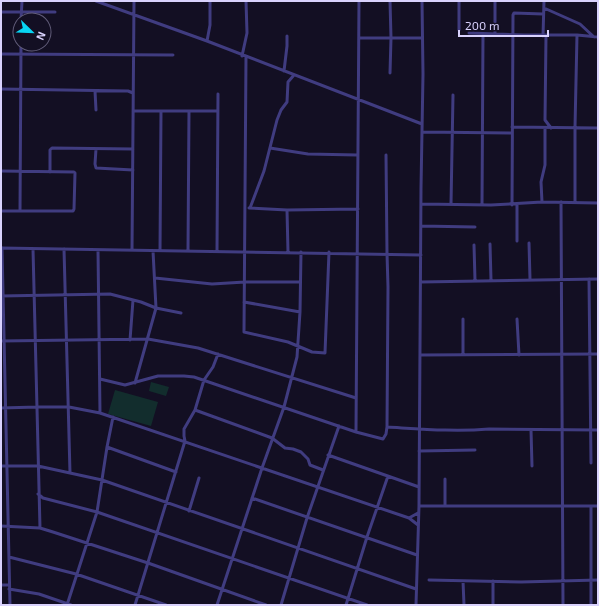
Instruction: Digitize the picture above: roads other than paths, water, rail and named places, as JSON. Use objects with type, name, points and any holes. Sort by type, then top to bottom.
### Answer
[{"type":"street","points":[[21,12],[22,1]]},
{"type":"street","points":[[96,1],[206,41],[422,124]]},
{"type":"street","points":[[132,250],[134,1]]},
{"type":"street","points":[[206,41],[210,25],[210,1]]},
{"type":"street","points":[[246,1],[244,56],[244,332],[288,342],[312,352],[324,354],[329,252]]},
{"type":"street","points":[[356,432],[359,1]]},
{"type":"street","points":[[390,1],[390,73]]},
{"type":"street","points":[[416,605],[419,506],[418,450],[423,74],[422,1]]},
{"type":"street","points":[[459,1],[459,30]]},
{"type":"street","points":[[494,1],[495,34]]},
{"type":"street","points":[[544,1],[545,120],[551,128]]},
{"type":"street","points":[[544,8],[580,24],[594,37]]},
{"type":"street","points":[[1,12],[12,12]]},
{"type":"street","points":[[512,204],[513,13],[543,14]]},
{"type":"street","points":[[469,33],[545,36],[577,35],[598,37]]},
{"type":"street","points":[[482,205],[483,34]]},
{"type":"street","points":[[575,202],[577,35]]},
{"type":"street","points":[[284,71],[287,36]]},
{"type":"street","points":[[359,38],[422,38]]},
{"type":"street","points":[[1,54],[173,55]]},
{"type":"street","points":[[20,211],[21,54]]},
{"type":"street","points":[[250,208],[264,172],[279,114],[287,102],[288,72]]},
{"type":"street","points":[[288,82],[294,75]]},
{"type":"street","points":[[128,91],[133,88]]},
{"type":"street","points":[[1,89],[128,91],[133,93]]},
{"type":"street","points":[[95,91],[96,110]]},
{"type":"street","points":[[217,251],[218,94]]},
{"type":"street","points":[[451,204],[453,95]]},
{"type":"street","points":[[133,111],[217,111]]},
{"type":"street","points":[[160,251],[161,111]]},
{"type":"street","points":[[188,250],[189,111]]},
{"type":"street","points":[[538,127],[545,120]]},
{"type":"street","points":[[512,127],[598,128]]},
{"type":"street","points":[[542,202],[542,182],[545,165],[545,128]]},
{"type":"street","points":[[422,132],[512,133]]},
{"type":"street","points":[[50,172],[50,150],[52,148],[133,149]]},
{"type":"street","points":[[270,148],[297,151],[308,154],[357,155]]},
{"type":"street","points":[[96,149],[96,168],[133,170]]},
{"type":"street","points":[[100,379],[121,385],[158,376],[184,376],[204,380],[381,440],[385,437],[387,427],[388,287],[386,155]]},
{"type":"street","points":[[1,171],[74,172],[74,210],[1,211]]},
{"type":"street","points":[[421,204],[482,205],[542,202],[598,203]]},
{"type":"street","points":[[561,202],[563,605]]},
{"type":"street","points":[[517,204],[517,241]]},
{"type":"street","points":[[245,208],[287,210],[358,209]]},
{"type":"street","points":[[287,210],[288,252]]},
{"type":"street","points":[[421,226],[475,227]]},
{"type":"street","points":[[529,243],[530,279]]},
{"type":"street","points":[[490,244],[491,280]]},
{"type":"street","points":[[474,245],[475,280]]},
{"type":"street","points":[[10,605],[7,466],[3,408],[1,248],[421,254]]},
{"type":"street","points":[[33,249],[38,502],[40,528]]},
{"type":"street","points":[[64,249],[70,473]]},
{"type":"street","points":[[98,250],[100,413]]},
{"type":"street","points":[[135,382],[156,308],[153,251]]},
{"type":"street","points":[[217,605],[272,438],[284,407],[297,357],[300,312],[300,252]]},
{"type":"street","points":[[155,278],[206,284],[300,282]]},
{"type":"street","points":[[589,279],[590,463]]},
{"type":"street","points":[[420,282],[598,279]]},
{"type":"street","points":[[2,296],[110,294],[156,308],[181,313]]},
{"type":"street","points":[[130,340],[133,300]]},
{"type":"street","points":[[244,302],[300,312]]},
{"type":"street","points":[[463,319],[463,355]]},
{"type":"street","points":[[518,319],[519,355]]},
{"type":"street","points":[[2,341],[148,339],[198,348],[356,398]]},
{"type":"street","points":[[135,605],[185,441],[184,428],[195,410],[204,380],[213,366],[218,354]]},
{"type":"street","points":[[420,355],[598,354]]},
{"type":"street","points":[[3,408],[69,407],[100,413],[409,518],[418,524]]},
{"type":"street","points":[[195,410],[272,438],[285,448],[301,452],[308,459],[310,465],[323,470]]},
{"type":"street","points":[[67,604],[97,512],[113,417]]},
{"type":"street","points":[[280,605],[307,518],[339,426]]},
{"type":"street","points":[[387,427],[419,430],[598,430]]},
{"type":"street","points":[[531,430],[532,466]]},
{"type":"street","points":[[107,447],[176,472]]},
{"type":"street","points":[[418,450],[475,450]]},
{"type":"street","points":[[328,455],[419,487]]},
{"type":"street","points":[[1,466],[38,466],[102,480],[416,589]]},
{"type":"street","points":[[346,605],[388,476]]},
{"type":"street","points":[[189,511],[199,478]]},
{"type":"street","points":[[445,479],[445,506]]},
{"type":"street","points":[[38,494],[43,498],[97,512],[158,532],[288,579],[367,605]]},
{"type":"street","points":[[38,502],[43,498]]},
{"type":"street","points":[[252,498],[417,555]]},
{"type":"street","points":[[419,506],[598,506]]},
{"type":"street","points":[[591,506],[592,605]]},
{"type":"street","points":[[409,518],[418,513]]},
{"type":"street","points":[[1,526],[40,528],[148,563],[266,605]]},
{"type":"street","points":[[9,557],[76,574],[166,605]]},
{"type":"street","points":[[429,580],[598,580]]},
{"type":"street","points":[[464,581],[464,605]]},
{"type":"street","points":[[493,581],[493,605]]},
{"type":"street","points":[[1,585],[39,594],[71,605]]}]
